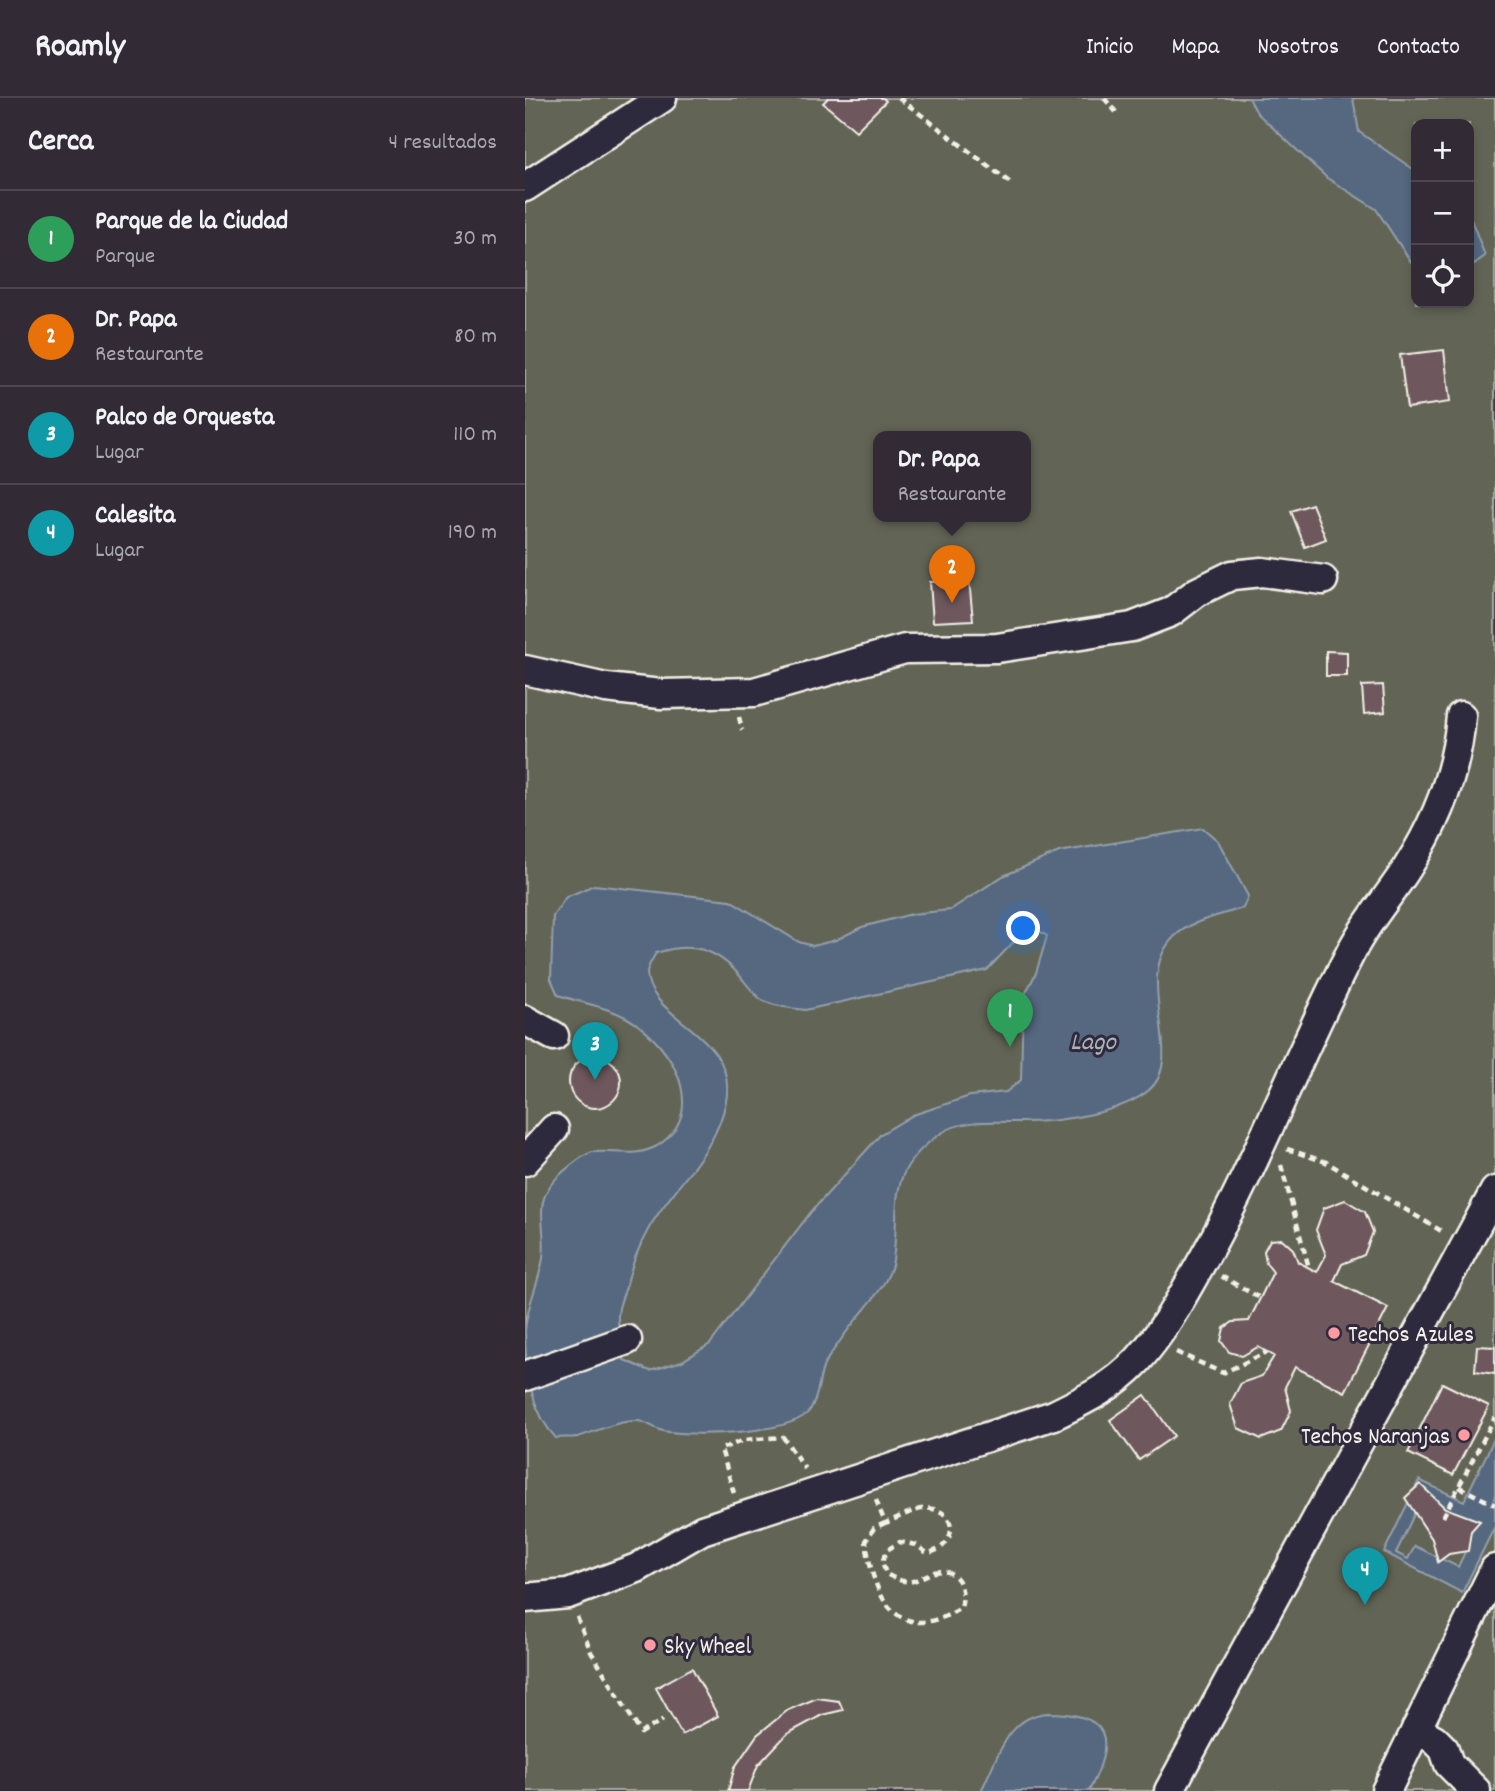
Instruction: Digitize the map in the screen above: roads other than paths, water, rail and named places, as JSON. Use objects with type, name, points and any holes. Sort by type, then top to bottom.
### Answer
[{"type":"street","points":[[525,187],[662,98]]},
{"type":"street","points":[[525,670],[606,688],[661,694],[754,692],[905,649],[997,648],[1132,627],[1171,612],[1197,592],[1233,575],[1262,572],[1323,580]]},
{"type":"street","points":[[529,1601],[568,1594],[637,1567],[702,1530],[1010,1431],[1078,1404],[1121,1376],[1152,1342],[1200,1265],[1269,1142],[1354,947],[1411,863],[1446,794],[1459,743],[1461,716]]},
{"type":"street","points":[[525,1020],[554,1036]]},
{"type":"street","points":[[525,1161],[554,1129]]},
{"type":"street","points":[[1169,1791],[1495,1191]]},
{"type":"street","points":[[525,1376],[627,1340]]},
{"type":"street","points":[[1386,1791],[1491,1580]]},
{"type":"street","points":[[1416,1729],[1434,1738],[1444,1749],[1449,1764],[1476,1791]]},
{"type":"water","points":[[1249,98],[1353,98],[1359,132],[1411,168],[1411,262],[1376,209],[1327,178],[1257,113]]},
{"type":"water","points":[[1474,227],[1485,256],[1474,264]]},
{"type":"water","name":"Lago","points":[[1203,828],[1218,841],[1248,896],[1243,908],[1182,930],[1163,953],[1157,973],[1157,994],[1163,1058],[1159,1076],[1149,1090],[1123,1105],[1074,1118],[960,1125],[940,1134],[922,1148],[910,1162],[899,1190],[893,1260],[886,1280],[826,1361],[813,1405],[800,1418],[764,1429],[695,1434],[663,1431],[641,1422],[630,1421],[577,1437],[556,1438],[540,1415],[535,1402],[525,1344],[526,1321],[543,1258],[542,1213],[546,1192],[564,1171],[587,1154],[633,1153],[657,1146],[676,1128],[683,1104],[677,1074],[670,1060],[649,1034],[623,1016],[558,995],[551,979],[553,916],[566,897],[594,885],[730,900],[799,942],[813,946],[836,940],[862,927],[912,914],[950,910],[1003,876],[1059,852]],"holes":[[[1038,930],[1047,936],[1036,973],[1023,998],[1021,1080],[1006,1092],[970,1096],[913,1115],[881,1134],[811,1212],[710,1344],[682,1361],[650,1371],[624,1360],[618,1314],[636,1257],[659,1212],[704,1153],[721,1120],[726,1101],[726,1078],[719,1059],[707,1043],[661,1003],[651,989],[647,972],[656,953],[680,948],[711,953],[731,966],[762,1000],[778,1006],[805,1010],[987,970],[1023,932]]]},
{"type":"water","points":[[1495,1437],[1495,1526],[1462,1593],[1384,1552],[1419,1480],[1464,1501]],"holes":[[[1422,1497],[1451,1545],[1465,1552],[1458,1567],[1415,1546],[1408,1559],[1396,1553]]]},
{"type":"water","points":[[1047,1713],[1084,1718],[1096,1724],[1102,1732],[1103,1757],[1089,1791],[981,1791],[998,1753],[1013,1731],[1033,1716]]},
{"type":"place","name":"Dr. Papa","points":[[952,603]]},
{"type":"place","name":"Parque de la Ciudad","points":[[1010,1047]]},
{"type":"place","name":"Palco de Orquesta","points":[[595,1080]]},
{"type":"place","name":"Techos Azules","points":[[1334,1333]]},
{"type":"place","name":"Techos Naranjas","points":[[1464,1435]]},
{"type":"place","name":"Calesita","points":[[1365,1605]]},
{"type":"place","name":"Sky Wheel","points":[[650,1645]]}]
